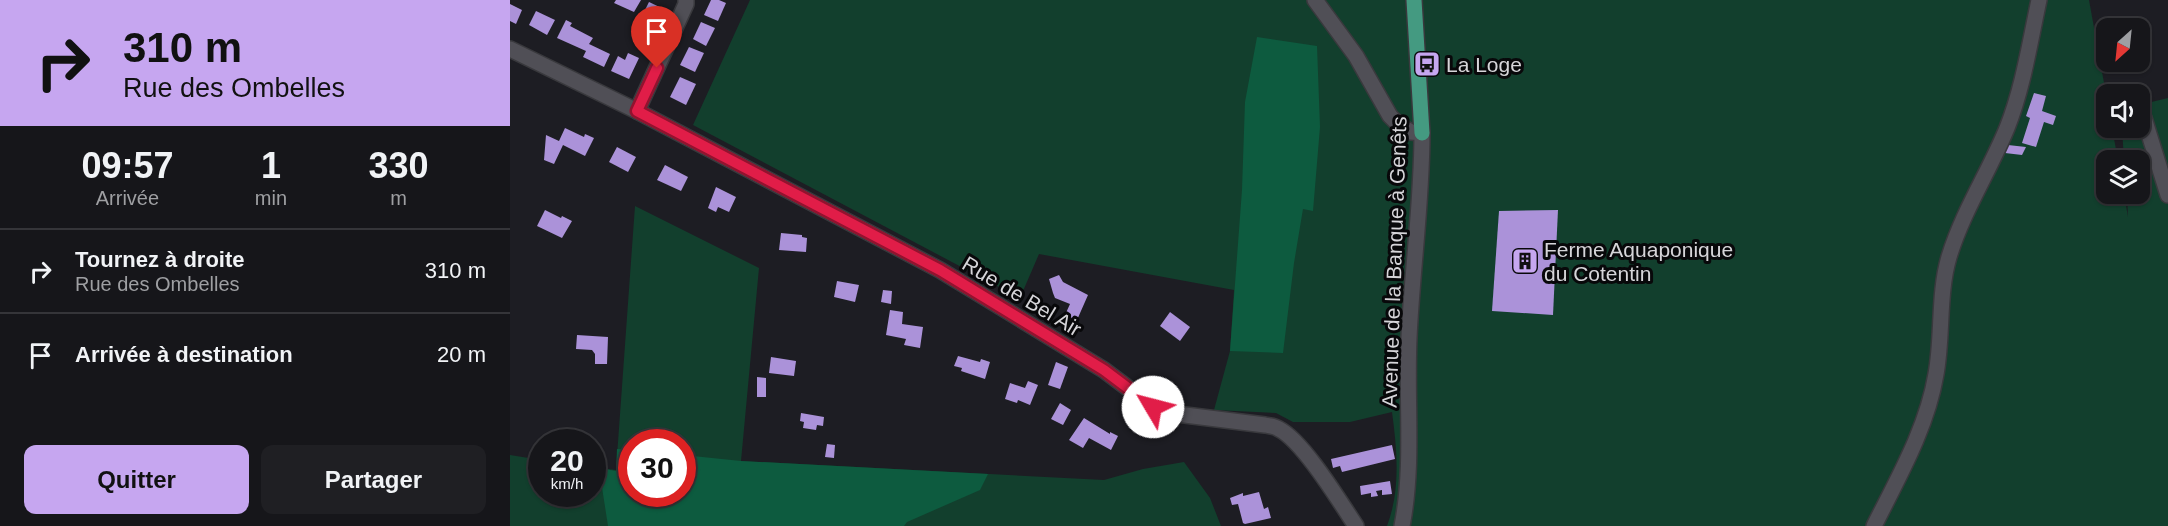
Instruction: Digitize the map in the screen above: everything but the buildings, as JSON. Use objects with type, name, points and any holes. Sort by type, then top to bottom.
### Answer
[{"type":"main road","name":"Avenue de la Banque à Genêts","points":[[1414,0],[1422,133]]},
{"type":"street","points":[[1315,0],[1356,56],[1390,116],[1411,132],[1422,133]]},
{"type":"street","points":[[1874,526],[1913,443],[1930,399],[1940,348],[1949,258],[1972,198],[2013,114],[2039,0]]},
{"type":"street","points":[[637,111],[684,2]]},
{"type":"street","name":"Rue de Bel Air","points":[[510,49],[637,111],[940,270],[1104,370],[1153,407],[1169,413],[1265,424],[1278,428],[1288,435],[1318,471],[1356,526]]},
{"type":"street","name":"Avenue de la Banque à Genêts","points":[[1402,526],[1408,476],[1409,338],[1422,175],[1422,133]]},
{"type":"street","points":[[2150,137],[2168,195]]},
{"type":"green space","points":[[750,0],[2089,0],[2096,39],[2096,72],[2102,72],[2104,84],[2096,84],[2096,138],[2114,138],[2116,150],[2096,150],[2096,204],[2126,204],[2128,217],[2127,204],[2150,204],[2150,150],[2123,150],[2123,138],[2150,138],[2150,102],[2168,98],[2168,526],[1387,526],[1396,483],[1392,412],[1350,422],[1293,422],[1276,413],[1214,410],[1230,351],[1234,290],[1039,254],[1020,298],[693,125]]},
{"type":"green space","points":[[1257,37],[1317,46],[1320,127],[1313,211],[1303,209],[1283,353],[1230,351],[1242,190],[1245,102]]},
{"type":"green space","points":[[635,206],[759,268],[741,461],[1104,480],[1143,469],[1184,462],[1210,498],[1221,526],[510,526],[510,455],[528,458],[528,507],[606,507],[606,469],[616,470],[618,442],[618,507],[696,507],[696,429],[619,429]]},
{"type":"green space","points":[[617,449],[618,507],[696,507],[696,456],[741,461],[988,474],[980,490],[907,522],[904,526],[608,526],[605,507],[606,469],[616,471]]},
{"type":"place","name":"La Loge","points":[[1427,64]]},
{"type":"place","name":"Ferme Aquaponique du Cotentin","points":[[1525,261]]},
{"type":"route","points":[[657,68],[637,111],[940,270],[1104,370],[1153,407]]}]
